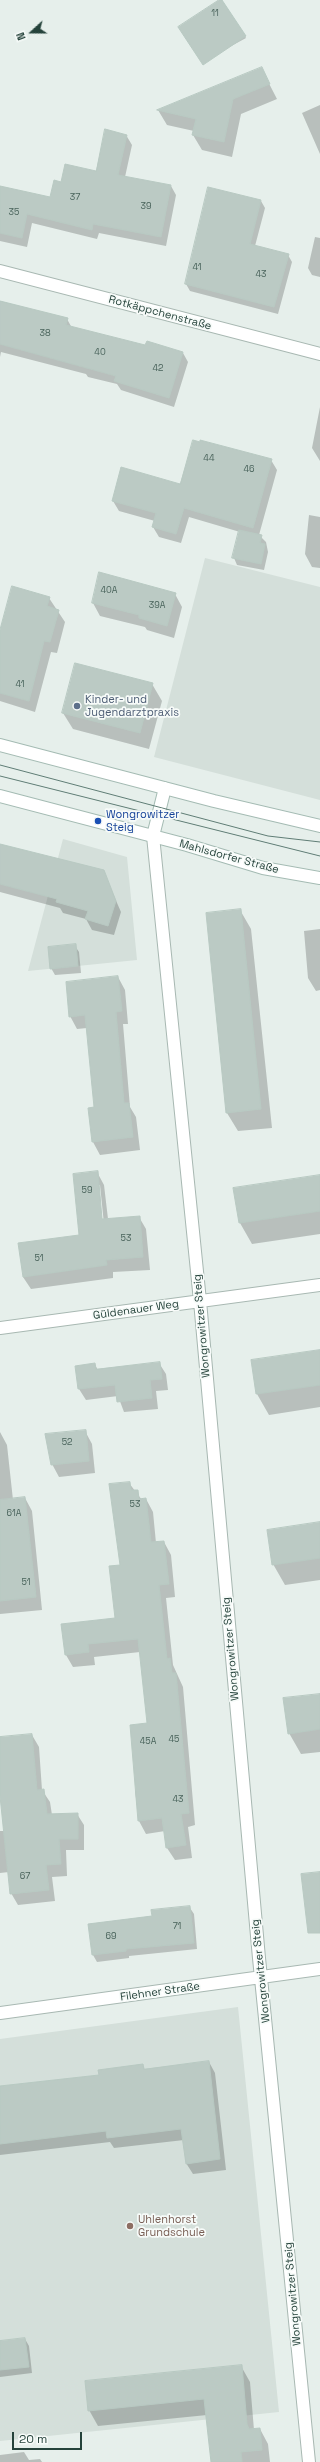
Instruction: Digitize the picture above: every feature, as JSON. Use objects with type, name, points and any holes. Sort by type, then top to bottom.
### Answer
[{"type":"street","name":"Rotkäppchenstraße","points":[[0,271],[320,354]]},
{"type":"street","points":[[0,745],[320,826]]},
{"type":"street","name":"Wongrowitzer Steig","points":[[165,788],[153,836],[200,1302],[261,1978],[309,2462]]},
{"type":"street","name":"Mahlsdorfer Straße","points":[[0,796],[153,836],[263,868],[320,878]]},
{"type":"street","name":"Güldenauer Weg","points":[[0,1328],[320,1285]]},
{"type":"street","name":"Filehner Straße","points":[[0,2013],[320,1970]]},
{"type":"shaded area","points":[[205,558],[320,587],[320,800],[154,757]]},
{"type":"shaded area","points":[[63,839],[127,857],[137,960],[28,971]]},
{"type":"shaded area","name":"Uhlenhorst Grundschule","points":[[238,2007],[279,2412],[0,2441],[0,2039]]},
{"type":"building","points":[[219,0],[222,0],[246,36],[203,65],[178,27]]},
{"type":"building","points":[[262,67],[270,84],[233,99],[224,142],[192,135],[196,119],[157,110]]},
{"type":"building","points":[[105,129],[127,135],[118,175],[171,185],[161,237],[93,224],[92,230],[27,214],[22,238],[0,233],[0,186],[50,197],[54,180],[61,182],[65,164],[96,171]]},
{"type":"building","points":[[208,187],[261,200],[250,244],[289,254],[274,307],[185,284]]},
{"type":"building","points":[[0,301],[68,318],[66,325],[145,345],[147,341],[183,352],[169,398],[114,381],[116,376],[0,344]]},
{"type":"building","points":[[193,440],[200,442],[200,440],[272,459],[253,528],[184,508],[176,534],[152,527],[156,513],[112,501],[121,467],[180,484]]},
{"type":"building","points":[[239,530],[262,535],[260,543],[265,544],[261,564],[232,558]]},
{"type":"building","points":[[99,572],[176,593],[167,626],[139,618],[139,615],[92,603]]},
{"type":"building","points":[[12,586],[50,597],[47,606],[59,610],[50,642],[44,641],[29,701],[0,693],[0,630]]},
{"type":"building","points":[[75,663],[153,683],[140,733],[62,713]]},
{"type":"building","points":[[0,844],[104,870],[116,901],[108,926],[85,919],[88,911],[56,902],[57,899],[0,884]]},
{"type":"building","points":[[241,909],[261,1109],[226,1113],[206,913]]},
{"type":"building","points":[[76,944],[78,966],[50,969],[48,947]]},
{"type":"building","points":[[118,976],[122,1011],[116,1012],[124,1103],[129,1103],[133,1137],[92,1142],[88,1108],[94,1107],[85,1015],[69,1017],[66,982]]},
{"type":"building","points":[[98,1171],[102,1219],[140,1216],[143,1257],[106,1260],[107,1265],[23,1277],[18,1243],[79,1235],[73,1174]]},
{"type":"building","points":[[320,1175],[320,1211],[239,1223],[233,1188]]},
{"type":"building","points":[[320,1350],[320,1385],[256,1394],[251,1360]]},
{"type":"building","points":[[160,1362],[162,1379],[150,1380],[152,1398],[117,1402],[115,1385],[78,1389],[75,1366],[95,1363],[96,1369]]},
{"type":"building","points":[[86,1430],[89,1461],[51,1465],[45,1434]]},
{"type":"building","points":[[130,1482],[131,1490],[138,1490],[139,1499],[146,1498],[151,1542],[164,1541],[169,1584],[159,1585],[167,1659],[170,1658],[172,1673],[176,1673],[189,1813],[181,1814],[186,1845],[166,1848],[162,1818],[138,1821],[130,1725],[147,1723],[138,1639],[88,1644],[89,1652],[65,1655],[61,1624],[115,1618],[109,1566],[120,1565],[109,1484]]},
{"type":"building","points":[[25,1497],[36,1597],[0,1601],[0,1500]]},
{"type":"building","points":[[320,1522],[320,1558],[272,1565],[267,1530]]},
{"type":"building","points":[[320,1694],[320,1729],[288,1734],[283,1698]]},
{"type":"building","points":[[32,1734],[37,1790],[44,1789],[47,1814],[78,1813],[78,1839],[59,1839],[61,1864],[46,1865],[49,1890],[10,1894],[0,1796],[0,1737]]},
{"type":"building","points":[[320,1872],[320,1933],[308,1933],[301,1874]]},
{"type":"building","points":[[190,1906],[194,1943],[126,1949],[126,1951],[92,1955],[88,1924],[152,1916],[151,1910]]},
{"type":"building","points":[[209,2061],[220,2159],[186,2164],[181,2129],[107,2138],[106,2131],[0,2144],[0,2086],[99,2075],[98,2070],[143,2064],[144,2069]]},
{"type":"building","points":[[25,2338],[29,2367],[0,2370],[0,2341]]},
{"type":"building","points":[[242,2365],[247,2424],[249,2429],[260,2428],[262,2450],[241,2452],[242,2462],[211,2462],[204,2399],[88,2411],[85,2381]]},
{"type":"tram line","points":[[0,765],[268,836],[320,842]]},
{"type":"tram line","points":[[0,776],[320,856]]},
{"type":"place","name":"Kinder- und Jugendarztpraxis","points":[[77,706]]},
{"type":"place","name":"Wongrowitzer Steig","points":[[98,821]]},
{"type":"place","name":"Uhlenhorst Grundschule","points":[[130,2226]]}]
